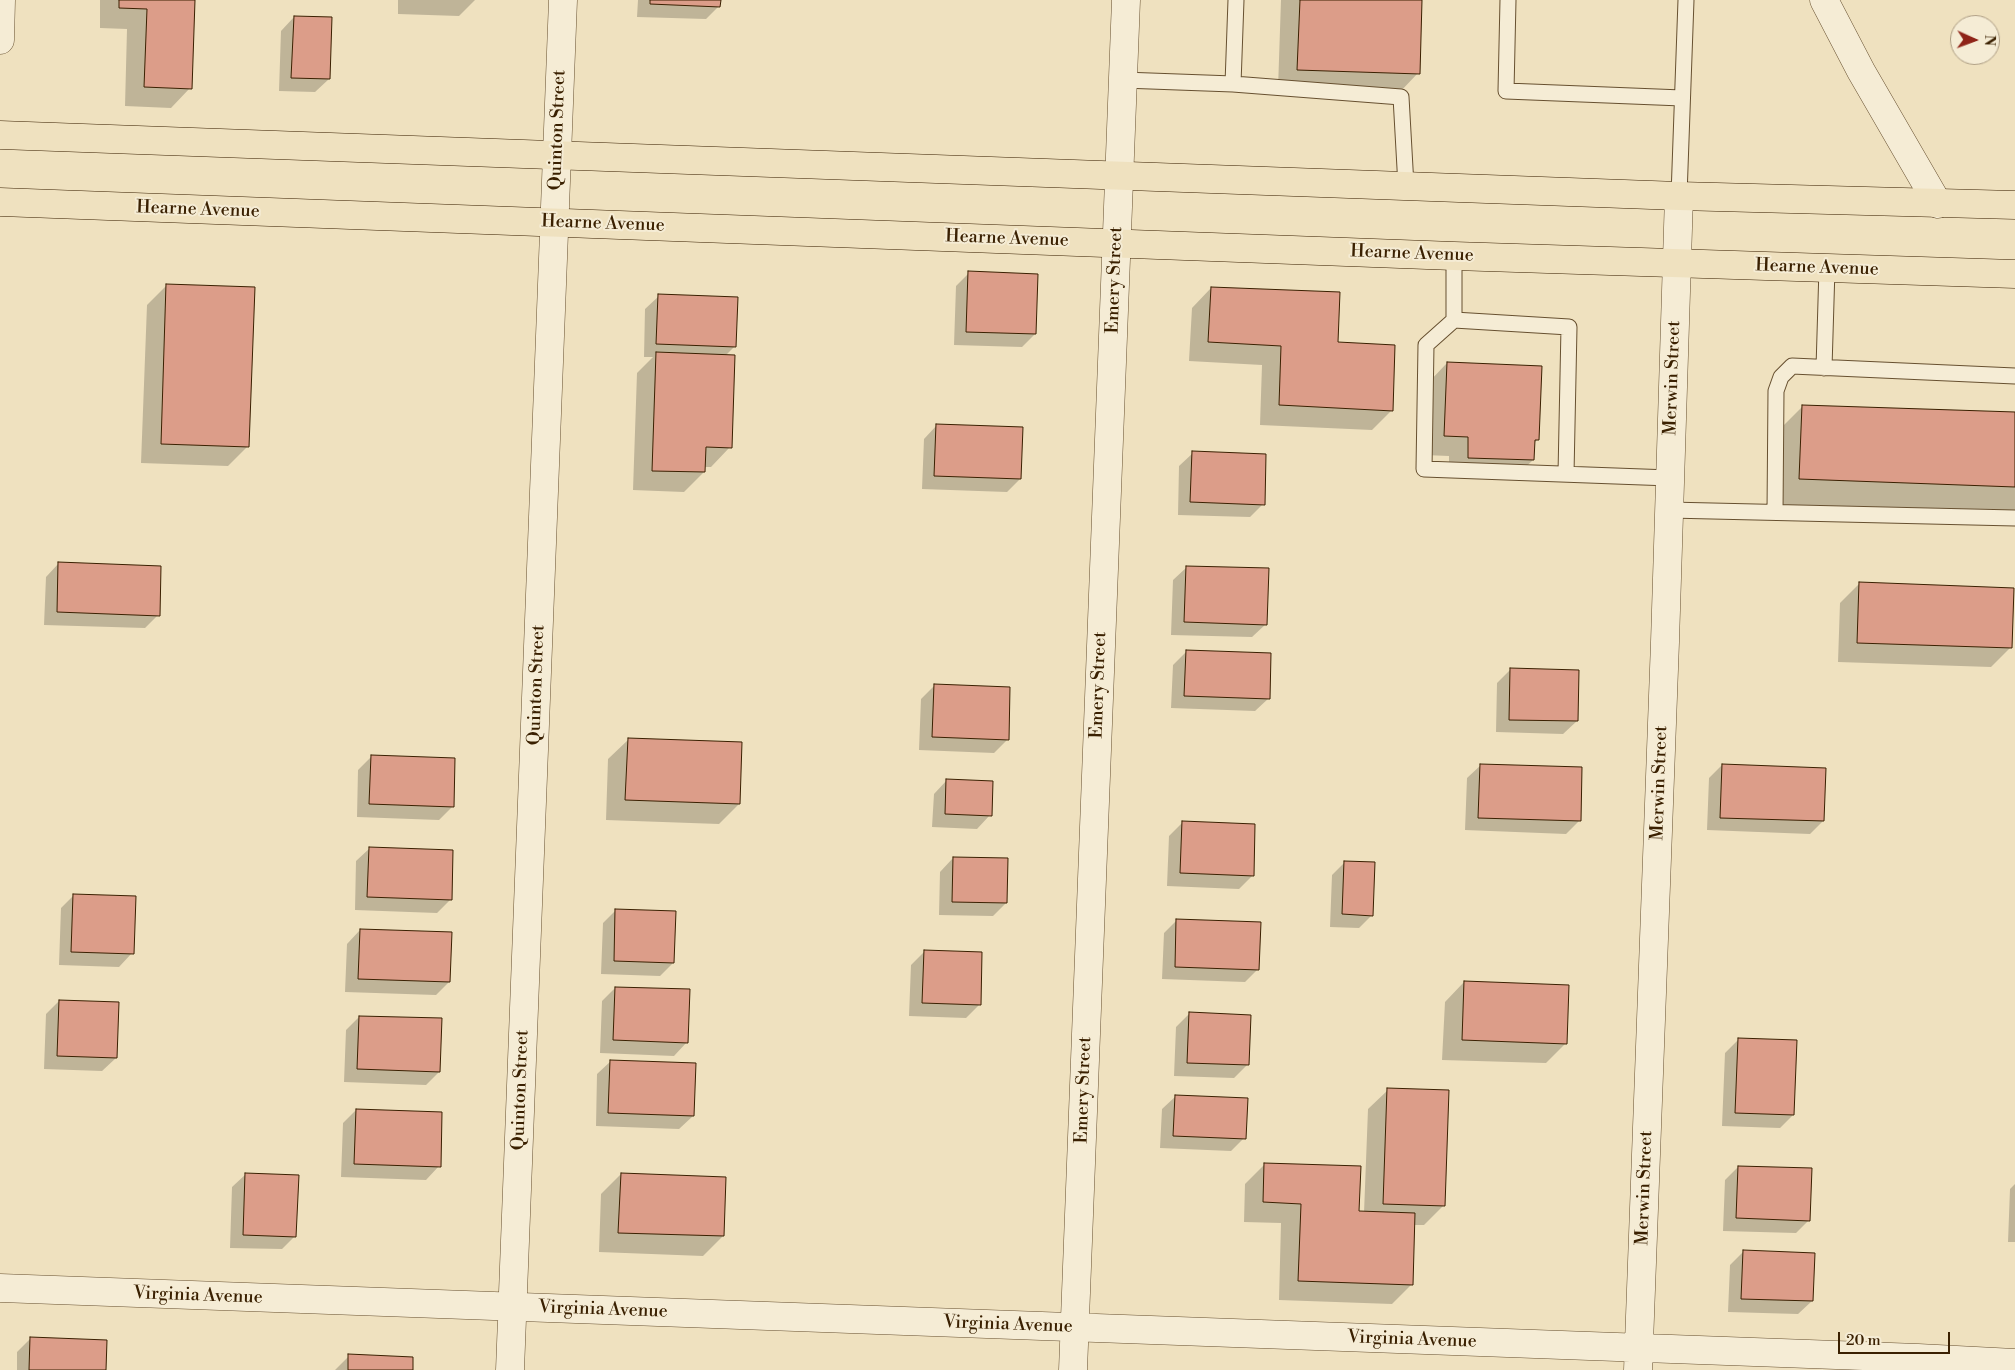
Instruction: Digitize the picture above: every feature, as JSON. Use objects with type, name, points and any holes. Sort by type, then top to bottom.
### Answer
[{"type":"main road","points":[[0,135],[1679,196],[2015,205]]},
{"type":"main road","name":"Hearne Avenue","points":[[0,202],[1454,256],[2015,274]]},
{"type":"street","points":[[0,40],[1,0]]},
{"type":"street","name":"Quinton Street","points":[[510,1370],[563,0]]},
{"type":"street","name":"Emery Street","points":[[1073,1370],[1126,0]]},
{"type":"street","points":[[1824,0],[1861,71],[1938,204]]},
{"type":"street","name":"Merwin Street","points":[[1638,1359],[1679,196]]},
{"type":"street","name":"Virginia Avenue","points":[[0,1288],[1074,1328],[1638,1359],[2015,1363]]},
{"type":"lane","points":[[1233,84],[1236,0]]},
{"type":"lane","points":[[1508,0],[1506,91],[1682,98]]},
{"type":"lane","points":[[1679,196],[1686,0]]},
{"type":"lane","points":[[1123,80],[1233,84],[1401,97],[1406,186]]},
{"type":"lane","points":[[1454,256],[1454,320]]},
{"type":"lane","points":[[1824,368],[1827,268]]},
{"type":"lane","points":[[1566,474],[1569,327],[1454,320],[1426,345],[1424,468],[1566,474],[1670,478]]},
{"type":"lane","points":[[1775,512],[1776,391],[1781,377],[1792,366],[2015,376]]},
{"type":"lane","points":[[1669,510],[2015,518]]},
{"type":"building","points":[[119,0],[195,0],[192,89],[144,87],[147,9],[119,8]]},
{"type":"building","points":[[650,0],[721,0],[720,7],[650,4]]},
{"type":"building","points":[[1300,0],[1422,0],[1420,74],[1297,70]]},
{"type":"building","points":[[294,16],[332,17],[330,79],[291,78]]},
{"type":"building","points":[[968,271],[1038,274],[1036,334],[966,332]]},
{"type":"building","points":[[166,284],[255,287],[249,447],[161,444]]},
{"type":"building","points":[[1211,287],[1340,292],[1338,342],[1395,345],[1393,411],[1279,405],[1281,346],[1208,342]]},
{"type":"building","points":[[658,294],[738,297],[736,347],[656,344]]},
{"type":"building","points":[[656,352],[735,355],[732,448],[706,447],[705,472],[652,471]]},
{"type":"building","points":[[1447,362],[1542,366],[1539,440],[1535,440],[1534,460],[1468,458],[1468,437],[1444,436]]},
{"type":"building","points":[[1802,405],[2015,412],[2015,487],[1799,479]]},
{"type":"building","points":[[936,424],[1023,427],[1021,479],[934,476]]},
{"type":"building","points":[[1192,451],[1266,454],[1265,505],[1190,502]]},
{"type":"building","points":[[58,562],[161,566],[160,616],[57,612]]},
{"type":"building","points":[[1186,566],[1269,568],[1267,625],[1184,622]]},
{"type":"building","points":[[1859,582],[2014,588],[2012,648],[1857,643]]},
{"type":"building","points":[[1186,650],[1271,653],[1270,699],[1184,696]]},
{"type":"building","points":[[1510,668],[1579,670],[1578,721],[1509,720]]},
{"type":"building","points":[[934,684],[1010,687],[1009,740],[932,737]]},
{"type":"building","points":[[628,738],[742,742],[740,804],[625,800]]},
{"type":"building","points":[[371,755],[455,758],[454,807],[369,804]]},
{"type":"building","points":[[1480,764],[1582,767],[1581,821],[1478,818]]},
{"type":"building","points":[[1722,764],[1826,768],[1824,821],[1720,818]]},
{"type":"building","points":[[946,779],[993,781],[992,816],[945,814]]},
{"type":"building","points":[[1182,821],[1255,824],[1254,876],[1180,873]]},
{"type":"building","points":[[369,847],[453,850],[452,900],[367,897]]},
{"type":"building","points":[[953,857],[1008,858],[1007,903],[952,902]]},
{"type":"building","points":[[1344,861],[1375,862],[1373,916],[1342,914]]},
{"type":"building","points":[[73,894],[136,896],[134,954],[71,952]]},
{"type":"building","points":[[615,909],[676,911],[674,963],[614,961]]},
{"type":"building","points":[[1176,919],[1261,922],[1259,970],[1175,967]]},
{"type":"building","points":[[360,929],[452,932],[450,982],[358,979]]},
{"type":"building","points":[[924,950],[982,952],[981,1005],[922,1003]]},
{"type":"building","points":[[1464,981],[1569,985],[1567,1044],[1462,1040]]},
{"type":"building","points":[[615,987],[690,989],[688,1043],[613,1040]]},
{"type":"building","points":[[59,1000],[119,1002],[117,1058],[57,1056]]},
{"type":"building","points":[[1189,1012],[1251,1015],[1249,1065],[1187,1063]]},
{"type":"building","points":[[359,1016],[442,1018],[440,1072],[357,1069]]},
{"type":"building","points":[[1738,1038],[1797,1040],[1794,1115],[1735,1113]]},
{"type":"building","points":[[610,1060],[696,1063],[694,1116],[608,1113]]},
{"type":"building","points":[[1387,1088],[1449,1090],[1445,1206],[1383,1204]]},
{"type":"building","points":[[1175,1095],[1248,1098],[1246,1139],[1173,1136]]},
{"type":"building","points":[[356,1109],[442,1112],[441,1167],[354,1164]]},
{"type":"building","points":[[1264,1163],[1361,1166],[1359,1211],[1415,1213],[1413,1285],[1298,1281],[1301,1204],[1263,1202]]},
{"type":"building","points":[[1738,1166],[1812,1168],[1810,1221],[1736,1218]]},
{"type":"building","points":[[245,1173],[299,1175],[296,1237],[243,1235]]},
{"type":"building","points":[[621,1173],[726,1177],[724,1236],[618,1233]]},
{"type":"building","points":[[1743,1250],[1815,1253],[1813,1301],[1741,1299]]},
{"type":"building","points":[[30,1337],[107,1340],[106,1370],[29,1370]]},
{"type":"building","points":[[348,1354],[413,1357],[413,1370],[348,1370]]}]
